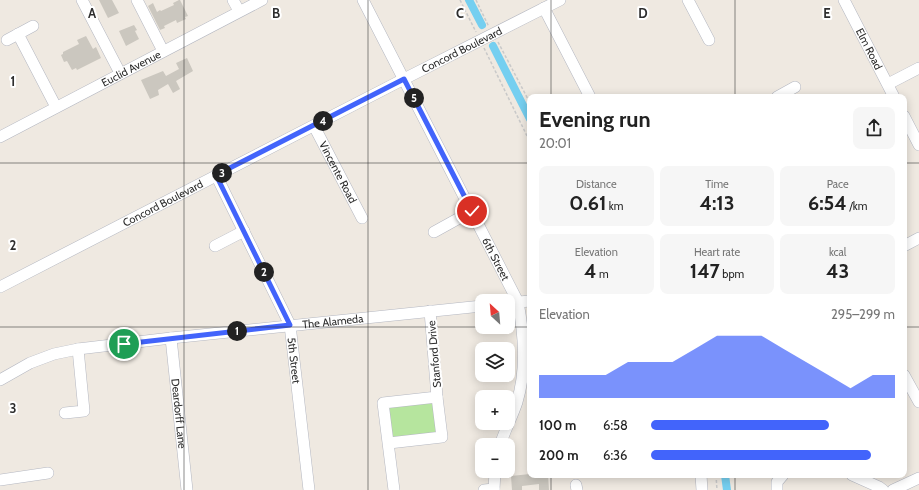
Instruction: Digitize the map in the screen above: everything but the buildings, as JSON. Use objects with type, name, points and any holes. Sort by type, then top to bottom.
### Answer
[{"type":"street","points":[[82,0],[120,73]]},
{"type":"street","points":[[137,0],[163,51]]},
{"type":"street","points":[[233,0],[239,11]]},
{"type":"street","name":"Euclid Avenue","points":[[1,134],[262,0]]},
{"type":"street","name":"6th Street","points":[[363,0],[472,211],[509,294]]},
{"type":"street","name":"Concord Boulevard","points":[[0,287],[560,0]]},
{"type":"street","points":[[688,0],[709,40]]},
{"type":"street","name":"Elm Road","points":[[844,0],[893,94]]},
{"type":"street","points":[[544,8],[588,94]]},
{"type":"street","points":[[7,40],[33,26]]},
{"type":"street","points":[[18,34],[56,107]]},
{"type":"street","points":[[888,84],[919,68]]},
{"type":"street","points":[[782,94],[795,87]]},
{"type":"street","points":[[907,122],[919,145]]},
{"type":"street","name":"Vincente Road","points":[[314,126],[362,218]]},
{"type":"street","name":"5th Street","points":[[216,175],[290,325],[310,490]]},
{"type":"street","points":[[434,232],[472,211]]},
{"type":"street","points":[[215,246],[244,231]]},
{"type":"street","points":[[907,244],[919,238]]},
{"type":"street","points":[[515,302],[527,301]]},
{"type":"street","name":"The Alameda","points":[[0,380],[30,362],[54,354],[78,349],[290,325],[475,307]]},
{"type":"street","name":"6th Street","points":[[503,438],[517,402],[522,376],[524,353],[515,311]]},
{"type":"street","name":"Stanford Drive","points":[[389,443],[442,437],[430,312]]},
{"type":"street","name":"Deardorff Lane","points":[[171,338],[187,490]]},
{"type":"street","points":[[65,413],[84,411],[78,349]]},
{"type":"street","points":[[907,380],[919,402]]},
{"type":"street","name":"Stanford Drive","points":[[394,490],[383,403],[437,397]]},
{"type":"street","points":[[0,480],[48,474]]},
{"type":"street","points":[[490,490],[493,478]]},
{"type":"street","points":[[701,478],[702,490]]},
{"type":"street","points":[[776,490],[777,482],[780,478]]},
{"type":"street","points":[[859,478],[883,490]]},
{"type":"street","points":[[893,490],[919,478]]},
{"type":"path","points":[[460,0],[527,136]]},
{"type":"path","points":[[476,0],[487,24],[527,97]]},
{"type":"path","points":[[716,478],[717,490]]},
{"type":"green space","points":[[437,397],[442,437],[389,443],[383,403]]},
{"type":"waterway","points":[[469,0],[482,25]]},
{"type":"waterway","points":[[493,46],[527,113]]},
{"type":"waterway","points":[[725,478],[727,490]]},
{"type":"route","points":[[124,344],[290,325],[216,175],[404,79],[472,211]]}]
